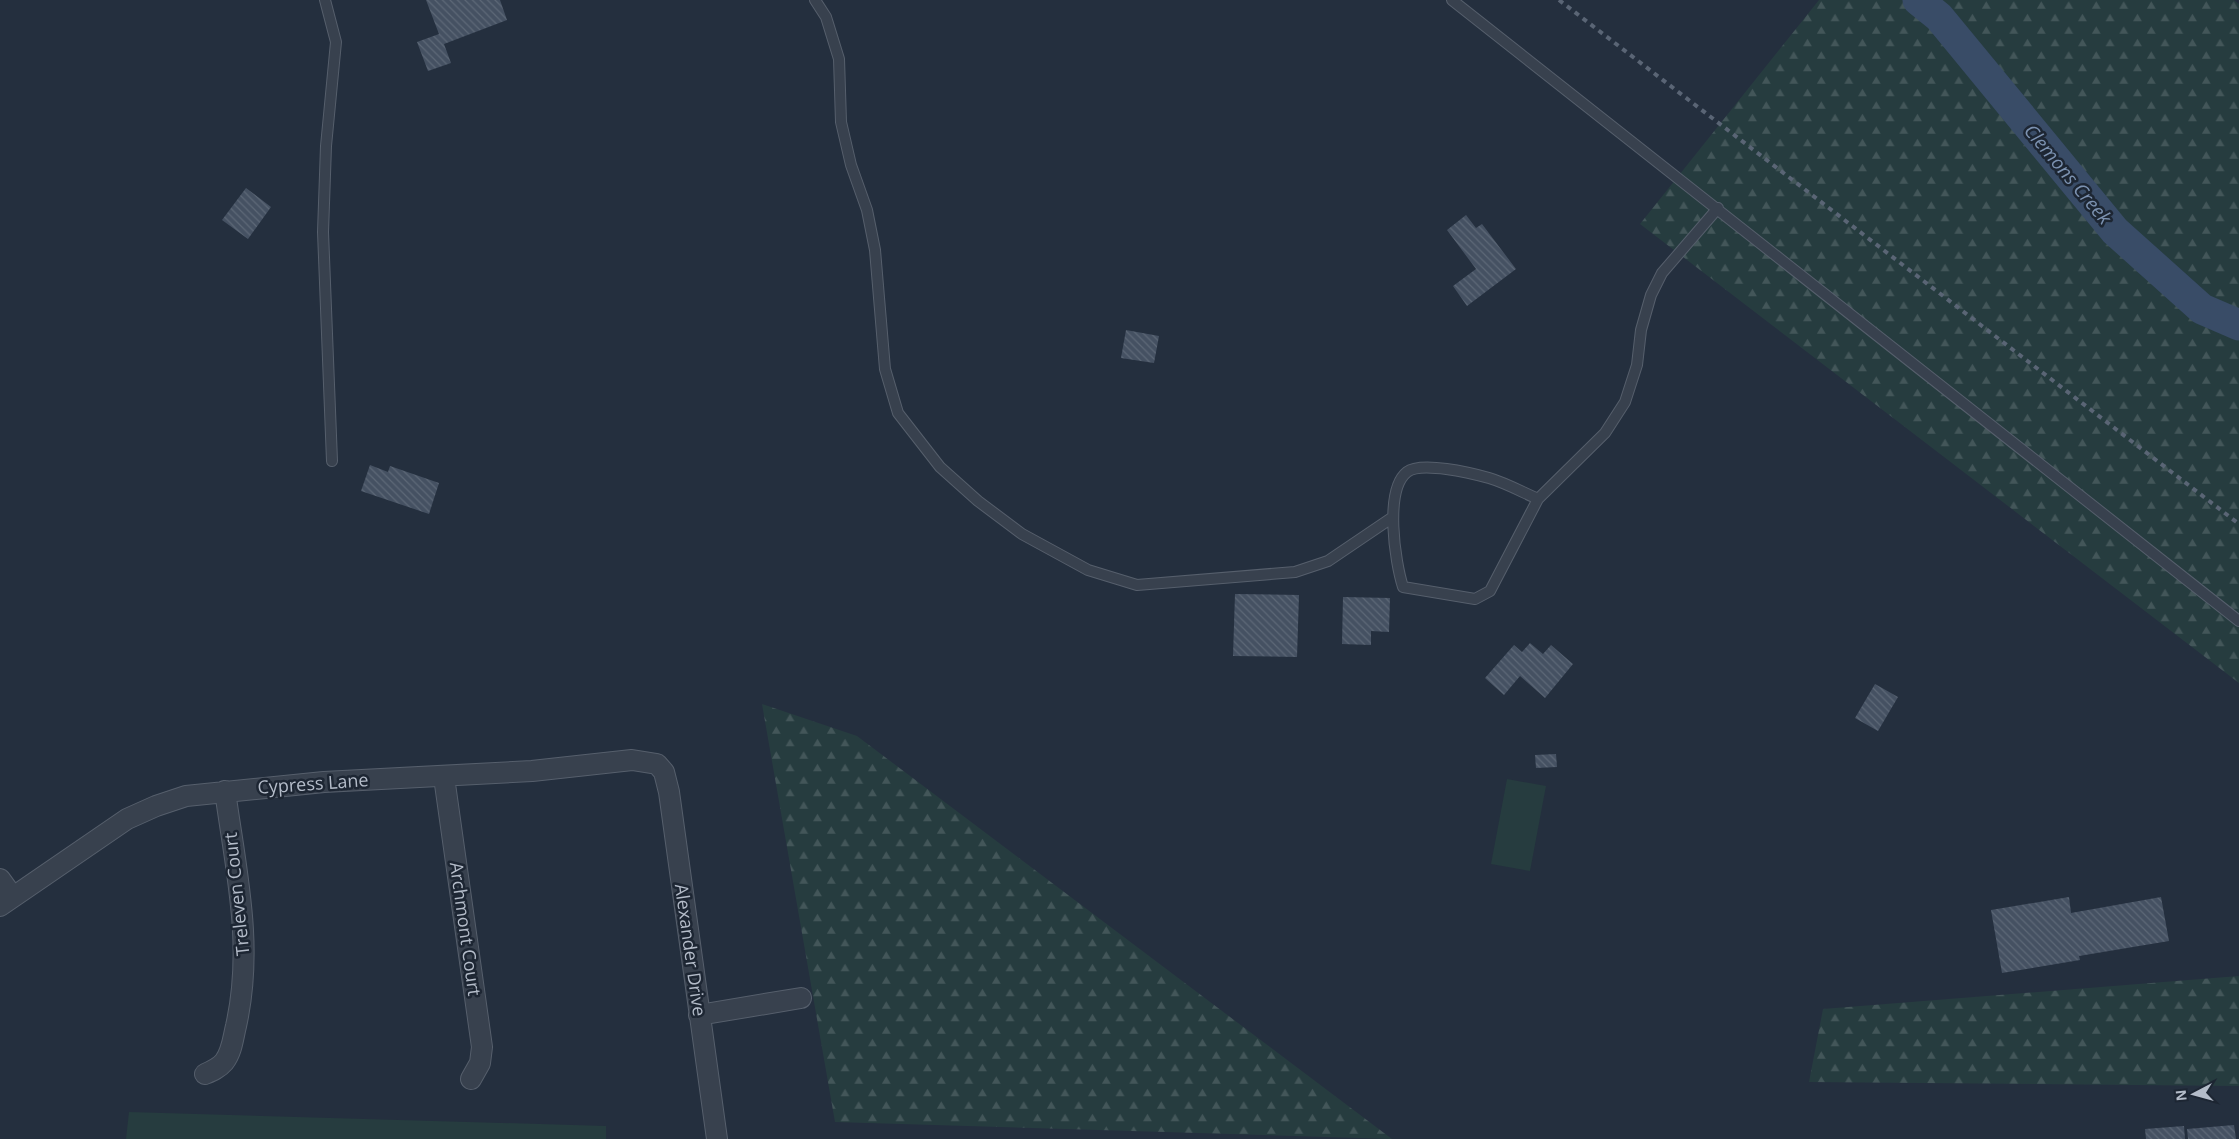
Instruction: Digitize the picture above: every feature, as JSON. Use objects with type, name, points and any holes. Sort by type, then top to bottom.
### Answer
[{"type":"street","name":"Cypress Lane","points":[[7,901],[127,819],[156,806],[186,796],[324,782],[532,771],[632,760],[656,764]]},
{"type":"street","name":"Alexander Drive","points":[[656,764],[664,772],[669,792],[717,1139]]},
{"type":"street","name":"Archmont Court","points":[[444,777],[482,1047],[480,1063],[471,1079]]},
{"type":"street","name":"Treleven Court","points":[[205,1074],[224,1063],[229,1054],[241,1002],[245,972],[243,920],[225,791]]},
{"type":"street","points":[[0,879],[7,901]]},
{"type":"street","points":[[699,1015],[802,998]]},
{"type":"lane","points":[[325,0],[336,42],[326,146],[323,232],[332,461]]},
{"type":"lane","points":[[815,0],[826,17],[839,59],[841,122],[851,165],[867,210],[875,250],[885,369],[898,413],[940,467],[978,501],[1022,534],[1088,570],[1137,585],[1295,572],[1328,561],[1392,518]]},
{"type":"lane","points":[[1452,0],[2239,621]]},
{"type":"lane","points":[[1538,499],[1490,478],[1433,467],[1408,471],[1399,481],[1392,518],[1396,566],[1403,586],[1475,599],[1490,591],[1538,499],[1605,433],[1625,402],[1637,365],[1641,330],[1651,295],[1662,273],[1718,208]]},
{"type":"green space","points":[[1819,0],[2234,0],[2239,4],[2239,683],[1640,224]]},
{"type":"green space","points":[[762,704],[857,736],[1392,1139],[835,1122]]},
{"type":"green space","points":[[1507,779],[1546,786],[1530,871],[1491,864]]},
{"type":"green space","points":[[2239,976],[2239,1086],[1809,1082],[1823,1009]]},
{"type":"green space","points":[[129,1112],[606,1126],[606,1139],[126,1139]]},
{"type":"building","points":[[426,0],[500,0],[507,20],[444,44],[451,63],[428,71],[417,42],[439,34]]},
{"type":"building","points":[[246,188],[271,207],[248,239],[222,220]]},
{"type":"building","points":[[1466,215],[1476,228],[1482,224],[1516,269],[1467,306],[1453,286],[1476,269],[1447,230]]},
{"type":"building","points":[[1126,330],[1159,336],[1154,363],[1121,358]]},
{"type":"building","points":[[370,465],[388,472],[390,466],[439,483],[429,514],[361,491]]},
{"type":"building","points":[[1235,594],[1299,595],[1297,657],[1233,656]]},
{"type":"building","points":[[1343,597],[1390,598],[1389,632],[1371,631],[1371,645],[1342,644]]},
{"type":"building","points":[[1530,643],[1543,654],[1551,645],[1573,664],[1545,698],[1520,676],[1504,695],[1485,678],[1514,645],[1522,652]]},
{"type":"building","points":[[1875,684],[1898,697],[1878,731],[1855,718]]},
{"type":"building","points":[[1556,754],[1557,767],[1536,768],[1535,755]]},
{"type":"building","points":[[2069,897],[2071,913],[2161,897],[2169,941],[2079,956],[2080,960],[2002,973],[1991,910]]},
{"type":"building","points":[[2234,1125],[2236,1139],[2188,1139],[2187,1129]]},
{"type":"building","points":[[2184,1126],[2185,1139],[2146,1139],[2145,1129]]},
{"type":"waterway","name":"Clemons Creek","points":[[1918,0],[1939,17],[2115,231],[2202,309],[2239,325]]},
{"type":"railway","points":[[1559,0],[2239,524]]}]
